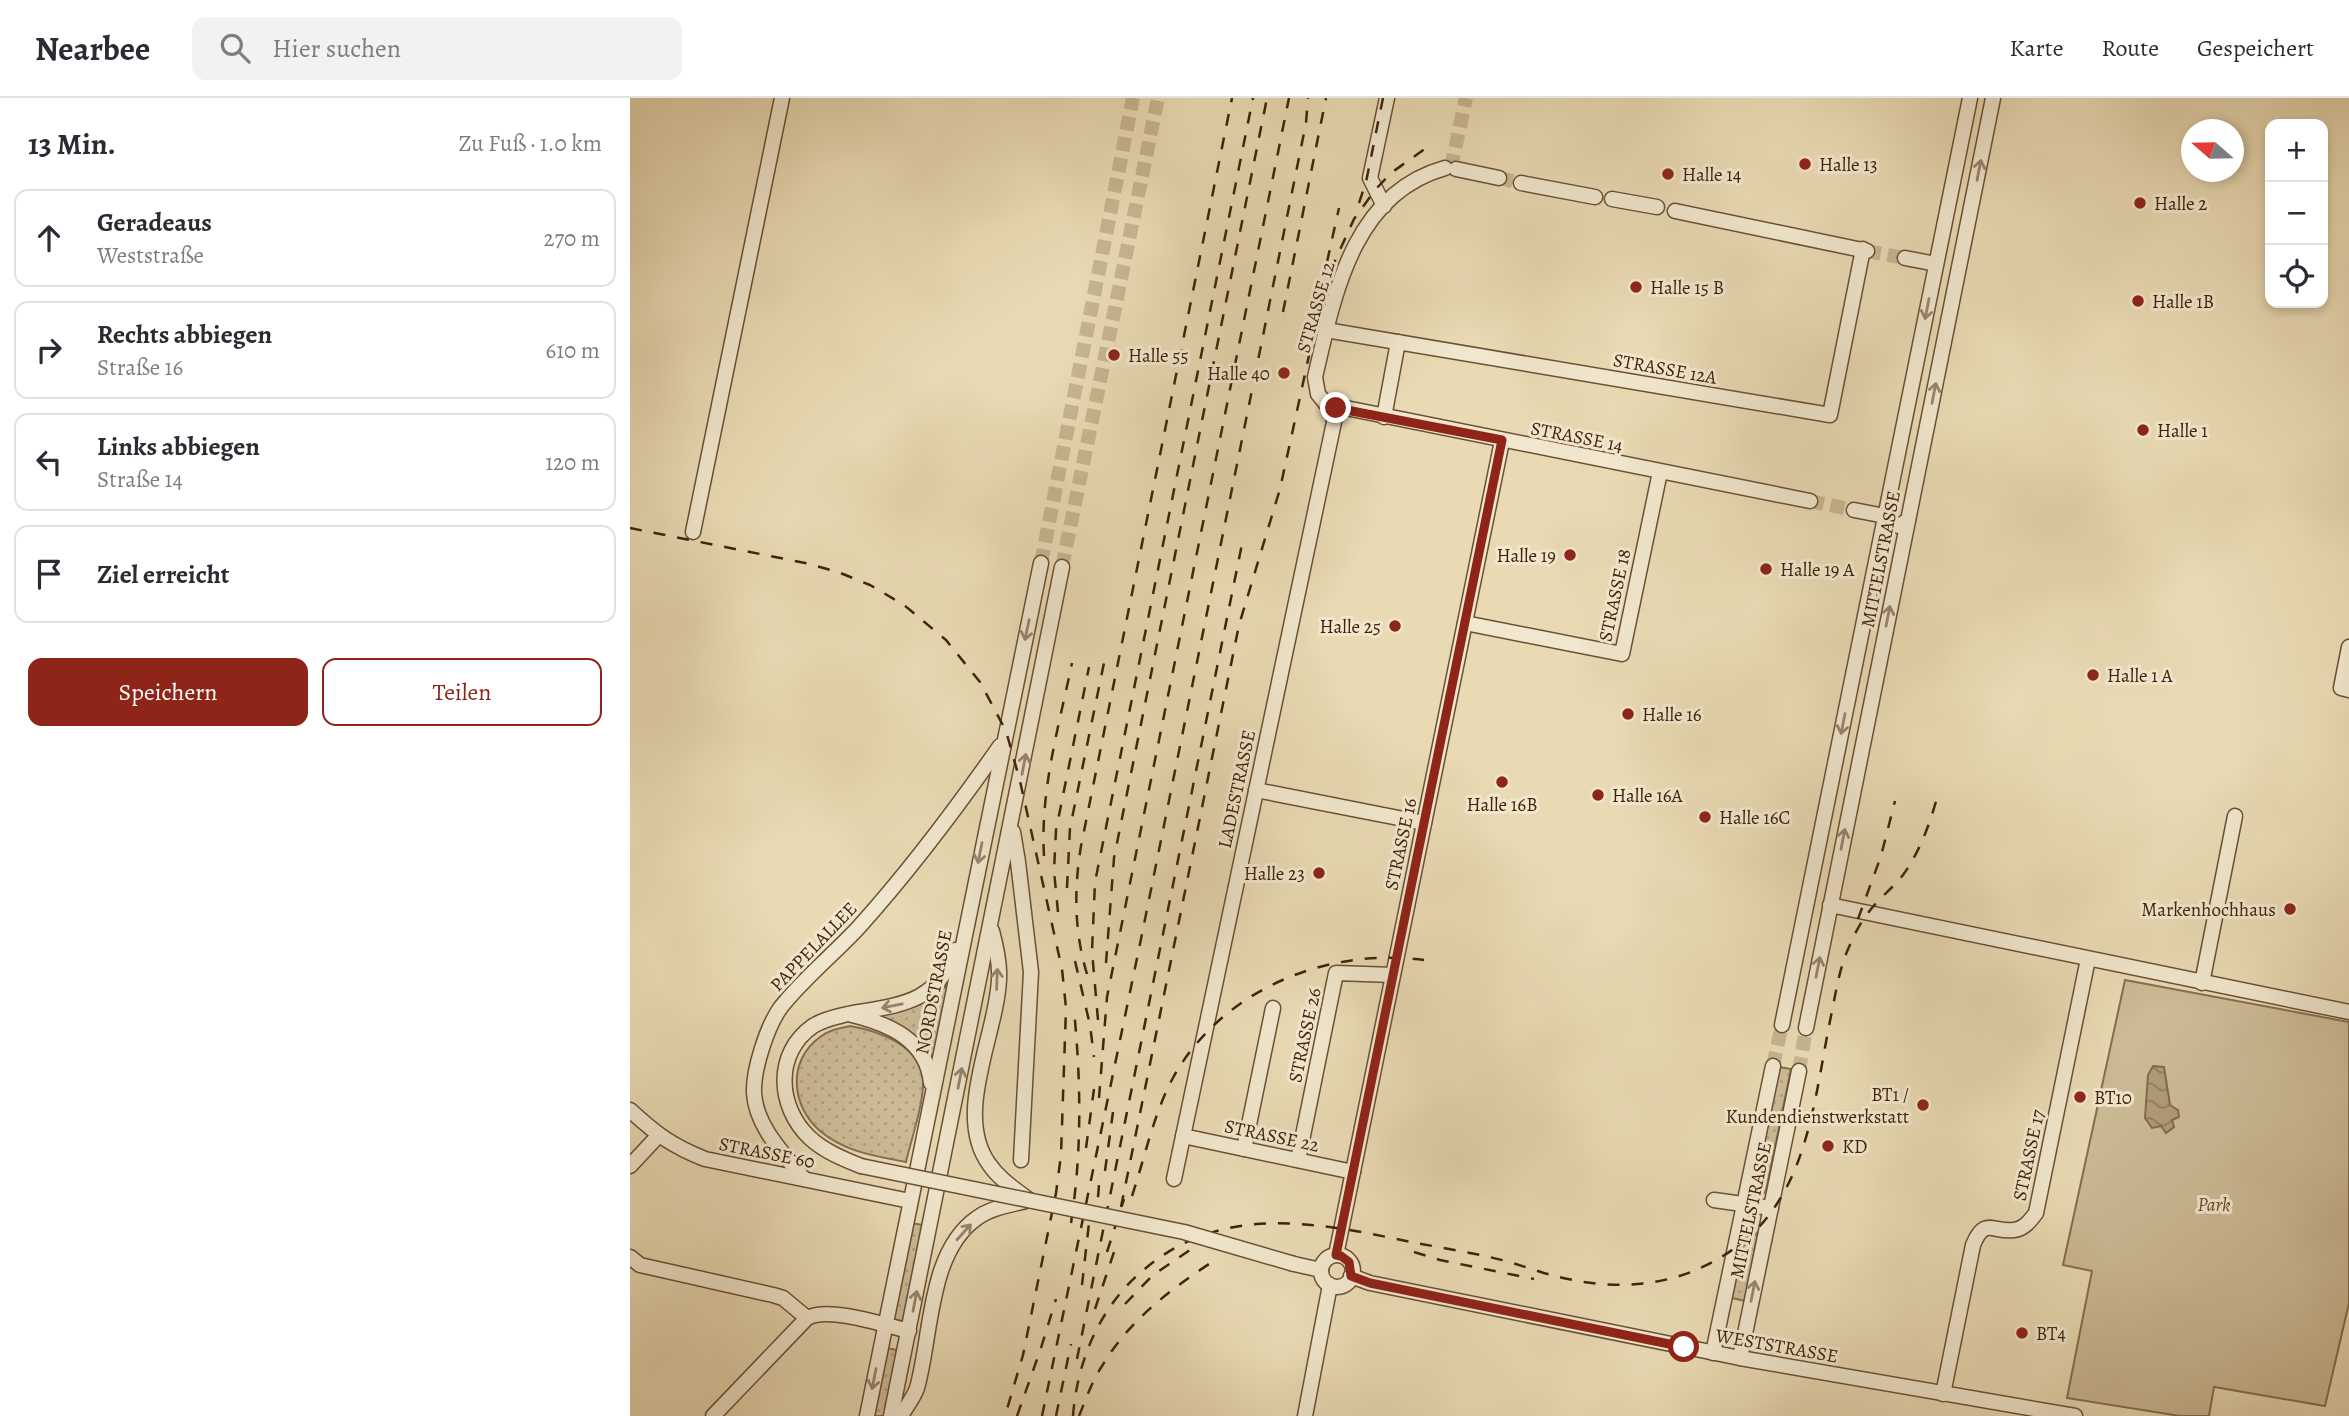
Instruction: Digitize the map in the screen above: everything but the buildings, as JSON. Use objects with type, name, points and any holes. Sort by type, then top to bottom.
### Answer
[{"type":"street","points":[[693,532],[782,98]]},
{"type":"street","points":[[1384,206],[1370,178],[1387,98]]},
{"type":"street","name":"MITTELSTRASSE","points":[[1782,1025],[1970,98]]},
{"type":"street","name":"MITTELSTRASSE","points":[[1807,1028],[1993,98]]},
{"type":"street","name":"STRASSE 12","points":[[1336,408],[1326,404],[1318,394],[1315,377],[1341,274],[1366,227],[1406,184],[1433,172],[1450,169],[1499,178]]},
{"type":"street","points":[[1521,183],[1595,197]]},
{"type":"street","points":[[1612,200],[1657,207]]},
{"type":"street","name":"STRASSE 12A","points":[[1326,330],[1830,415],[1865,250],[1675,211]]},
{"type":"street","points":[[1905,258],[1936,264],[1941,255],[1950,253],[1958,260],[1959,269]]},
{"type":"street","points":[[1384,417],[1398,342]]},
{"type":"street","name":"STRASSE 14","points":[[1336,408],[1810,501]]},
{"type":"street","name":"LADESTRASSE","points":[[1174,1179],[1336,408]]},
{"type":"street","name":"STRASSE 16","points":[[1336,1255],[1502,440]]},
{"type":"street","name":"STRASSE 18","points":[[1465,623],[1622,654],[1660,472]]},
{"type":"street","points":[[1854,510],[1886,510],[1896,499],[1908,502],[1909,514],[1899,526],[1892,524],[1886,510]]},
{"type":"street","name":"NORDSTRASSE","points":[[867,1416],[1040,569],[1061,573],[891,1416]]},
{"type":"street","points":[[2345,689],[2349,647]]},
{"type":"street","points":[[1852,682],[1874,686]]},
{"type":"street","name":"PAPPELALLEE","points":[[804,1179],[767,1133],[759,1115],[754,1094],[756,1071],[766,1039],[780,1009],[896,885],[935,838],[1003,741]]},
{"type":"street","points":[[1256,790],[1424,823]]},
{"type":"street","points":[[966,794],[990,807]]},
{"type":"street","points":[[1828,799],[1850,804]]},
{"type":"street","points":[[2202,983],[2235,816]]},
{"type":"street","points":[[1011,824],[1031,972],[1021,1160]]},
{"type":"street","points":[[1807,903],[1811,895],[1820,893],[1828,898],[1830,905],[2349,1012]]},
{"type":"street","points":[[971,900],[951,961],[945,973],[930,990],[909,1003],[825,1020],[812,1027],[801,1038],[790,1053],[783,1083],[791,1113],[800,1128],[819,1145],[861,1166],[1184,1232],[1321,1270]]},
{"type":"street","points":[[990,926],[995,943],[999,980],[977,1095],[975,1127],[987,1163],[998,1176],[1029,1200]]},
{"type":"street","name":"STRASSE 17","points":[[1943,1394],[1973,1245],[1979,1232],[1989,1227],[2014,1231],[2026,1226],[2036,1213],[2088,959]]},
{"type":"street","name":"STRASSE 26","points":[[1298,1160],[1336,973],[1393,975]]},
{"type":"street","points":[[1244,1149],[1273,1008]]},
{"type":"street","points":[[847,1014],[890,1028],[915,1044],[927,1063],[932,1096]]},
{"type":"street","name":"MITTELSTRASSE","points":[[1713,1353],[1773,1066]]},
{"type":"street","name":"MITTELSTRASSE","points":[[1740,1358],[1799,1070]]},
{"type":"street","name":"STRASSE 60","points":[[630,1110],[658,1136],[705,1159],[910,1202]]},
{"type":"street","points":[[630,1166],[658,1136]]},
{"type":"street","name":"STRASSE 22","points":[[1183,1136],[1353,1172]]},
{"type":"street","points":[[910,1202],[936,1196]]},
{"type":"street","points":[[901,1416],[916,1390],[939,1279],[948,1252],[962,1232],[978,1217],[994,1209],[1029,1200]]},
{"type":"street","points":[[1714,1200],[1771,1208]]},
{"type":"street","points":[[910,1202],[931,1217]]},
{"type":"street","points":[[1336,1255],[1349,1262],[1351,1276],[1345,1284],[1335,1287],[1323,1279],[1321,1270],[1328,1258],[1336,1255]]},
{"type":"street","points":[[630,1257],[640,1265],[783,1298],[807,1318]]},
{"type":"street","name":"WESTSTRASSE","points":[[1351,1276],[1370,1283],[1713,1353],[2075,1416]]},
{"type":"street","points":[[1305,1416],[1330,1285]]},
{"type":"street","points":[[713,1416],[807,1318],[834,1314],[909,1331]]},
{"type":"green space","name":"Park","points":[[2125,980],[2349,1022],[2349,1303],[2325,1406],[2214,1387],[2209,1416],[2180,1416],[2067,1398],[2092,1271],[2063,1265]]},
{"type":"green space","points":[[950,982],[933,1058],[915,1038],[874,1016],[906,1009],[925,1001]]},
{"type":"green space","points":[[850,1026],[886,1036],[897,1042],[915,1058],[921,1069],[921,1100],[906,1162],[861,1152],[840,1144],[820,1131],[803,1109],[797,1084],[802,1058],[809,1047],[823,1035]]},
{"type":"green space","points":[[1779,1067],[1791,1069],[1766,1191],[1763,1194],[1754,1189]]},
{"type":"green space","points":[[911,1223],[923,1225],[903,1323],[892,1320]]},
{"type":"green space","points":[[1758,1232],[1745,1301],[1732,1298],[1742,1247]]},
{"type":"green space","points":[[886,1348],[897,1350],[885,1416],[872,1416]]},
{"type":"water","points":[[2153,1066],[2164,1067],[2170,1105],[2178,1110],[2179,1117],[2172,1120],[2174,1127],[2166,1133],[2161,1126],[2152,1128],[2145,1118],[2148,1075]]},
{"type":"tunnel","points":[[1041,563],[1133,98]]},
{"type":"tunnel","points":[[1062,567],[1158,98]]},
{"type":"tunnel","points":[[1451,168],[1466,98]]},
{"type":"tunnel","points":[[1499,178],[1521,183]]},
{"type":"tunnel","points":[[1867,251],[1905,258]]},
{"type":"tunnel","points":[[1810,501],[1854,510]]},
{"type":"tunnel","points":[[1773,1066],[1782,1025]]},
{"type":"tunnel","points":[[1799,1071],[1806,1028]]},
{"type":"railway","points":[[1087,974],[1076,910],[1081,846],[1232,98]]},
{"type":"railway","points":[[1098,1020],[1092,951],[1095,882],[1253,98]]},
{"type":"railway","points":[[1106,963],[1114,858],[1267,98]]},
{"type":"railway","points":[[1099,1098],[1107,997],[1289,98]]},
{"type":"railway","points":[[1042,1416],[1306,123],[1308,98]]},
{"type":"railway","points":[[1283,312],[1326,98]]},
{"type":"railway","points":[[1359,203],[1366,182],[1383,98]]},
{"type":"railway","points":[[1121,1207],[1239,625],[1280,489],[1318,314],[1334,263],[1354,219],[1391,173],[1426,148]]},
{"type":"railway","points":[[1327,262],[1339,208]]},
{"type":"railway","points":[[630,528],[805,563],[870,585],[904,605],[946,640],[980,682],[1006,731],[1020,781],[1062,969],[1066,1008],[1061,1155],[1056,1193],[1023,1355],[1005,1416]]},
{"type":"railway","points":[[1077,1359],[1243,539]]},
{"type":"railway","points":[[1067,888],[1070,828],[1105,658]]},
{"type":"railway","points":[[1044,856],[1048,783],[1072,663]]},
{"type":"railway","points":[[1058,912],[1054,871],[1056,830],[1089,667]]},
{"type":"railway","points":[[1073,1416],[1085,1357],[1113,1303],[1140,1273],[1171,1250],[1203,1235],[1270,1223],[1339,1228],[1506,1261],[1568,1279],[1612,1285],[1655,1282],[1676,1277],[1696,1270],[1735,1248],[1760,1226],[1779,1201],[1793,1173],[1813,1111],[1836,989],[1846,955],[1865,917],[1903,875],[1914,857],[1937,798]]},
{"type":"railway","points":[[1858,919],[1881,856],[1895,801]]},
{"type":"railway","points":[[1132,1196],[1167,1090],[1195,1046],[1220,1019],[1249,998],[1281,981],[1316,968],[1351,960],[1424,960]]},
{"type":"railway","points":[[1075,961],[1090,1025],[1094,1057]]},
{"type":"railway","points":[[1071,1223],[1079,1116],[1074,1010]]},
{"type":"railway","points":[[1086,1148],[1094,1089]]},
{"type":"railway","points":[[1105,1171],[1113,1112]]},
{"type":"railway","points":[[1096,1221],[1100,1173]]},
{"type":"railway","points":[[1107,1252],[1124,1199]]},
{"type":"railway","points":[[1082,1285],[1089,1223]]},
{"type":"railway","points":[[1095,1309],[1117,1243]]},
{"type":"railway","points":[[1125,1304],[1153,1275],[1190,1250]]},
{"type":"railway","points":[[1414,1252],[1534,1279]]},
{"type":"railway","points":[[1079,1416],[1098,1372],[1124,1335],[1164,1297],[1209,1264]]},
{"type":"railway","points":[[1017,1416],[1056,1299]]},
{"type":"railway","points":[[1056,1416],[1071,1344]]},
{"type":"place","name":"Halle 13","points":[[1805,164]]},
{"type":"place","name":"Halle 14","points":[[1668,174]]},
{"type":"place","name":"Halle 2","points":[[2140,203]]},
{"type":"place","name":"Halle 15 B","points":[[1636,287]]},
{"type":"place","name":"Halle 1B","points":[[2138,301]]},
{"type":"place","name":"Halle 55","points":[[1114,355]]},
{"type":"place","name":"Halle 40","points":[[1284,373]]},
{"type":"place","name":"Halle 1","points":[[2143,430]]},
{"type":"place","name":"Halle 19","points":[[1570,555]]},
{"type":"place","name":"Halle 19 A","points":[[1766,569]]},
{"type":"place","name":"Halle 25","points":[[1395,626]]},
{"type":"place","name":"Halle 1 A","points":[[2093,675]]},
{"type":"place","name":"Halle 16","points":[[1628,714]]},
{"type":"place","name":"Halle 16B","points":[[1502,782]]},
{"type":"place","name":"Halle 16A","points":[[1598,795]]},
{"type":"place","name":"Halle 16C","points":[[1705,817]]},
{"type":"place","name":"Halle 23","points":[[1319,873]]},
{"type":"place","name":"Markenhochhaus","points":[[2290,909]]},
{"type":"place","name":"BT10","points":[[2080,1097]]},
{"type":"place","name":"BT1 / Kundendienstwerkstatt","points":[[1923,1105]]},
{"type":"place","name":"KD","points":[[1828,1146]]},
{"type":"place","name":"BT4","points":[[2022,1333]]},
{"type":"route","points":[[1336,408],[1502,440],[1336,1255],[1346,1258],[1352,1266],[1351,1276],[1370,1283],[1684,1347]]}]
